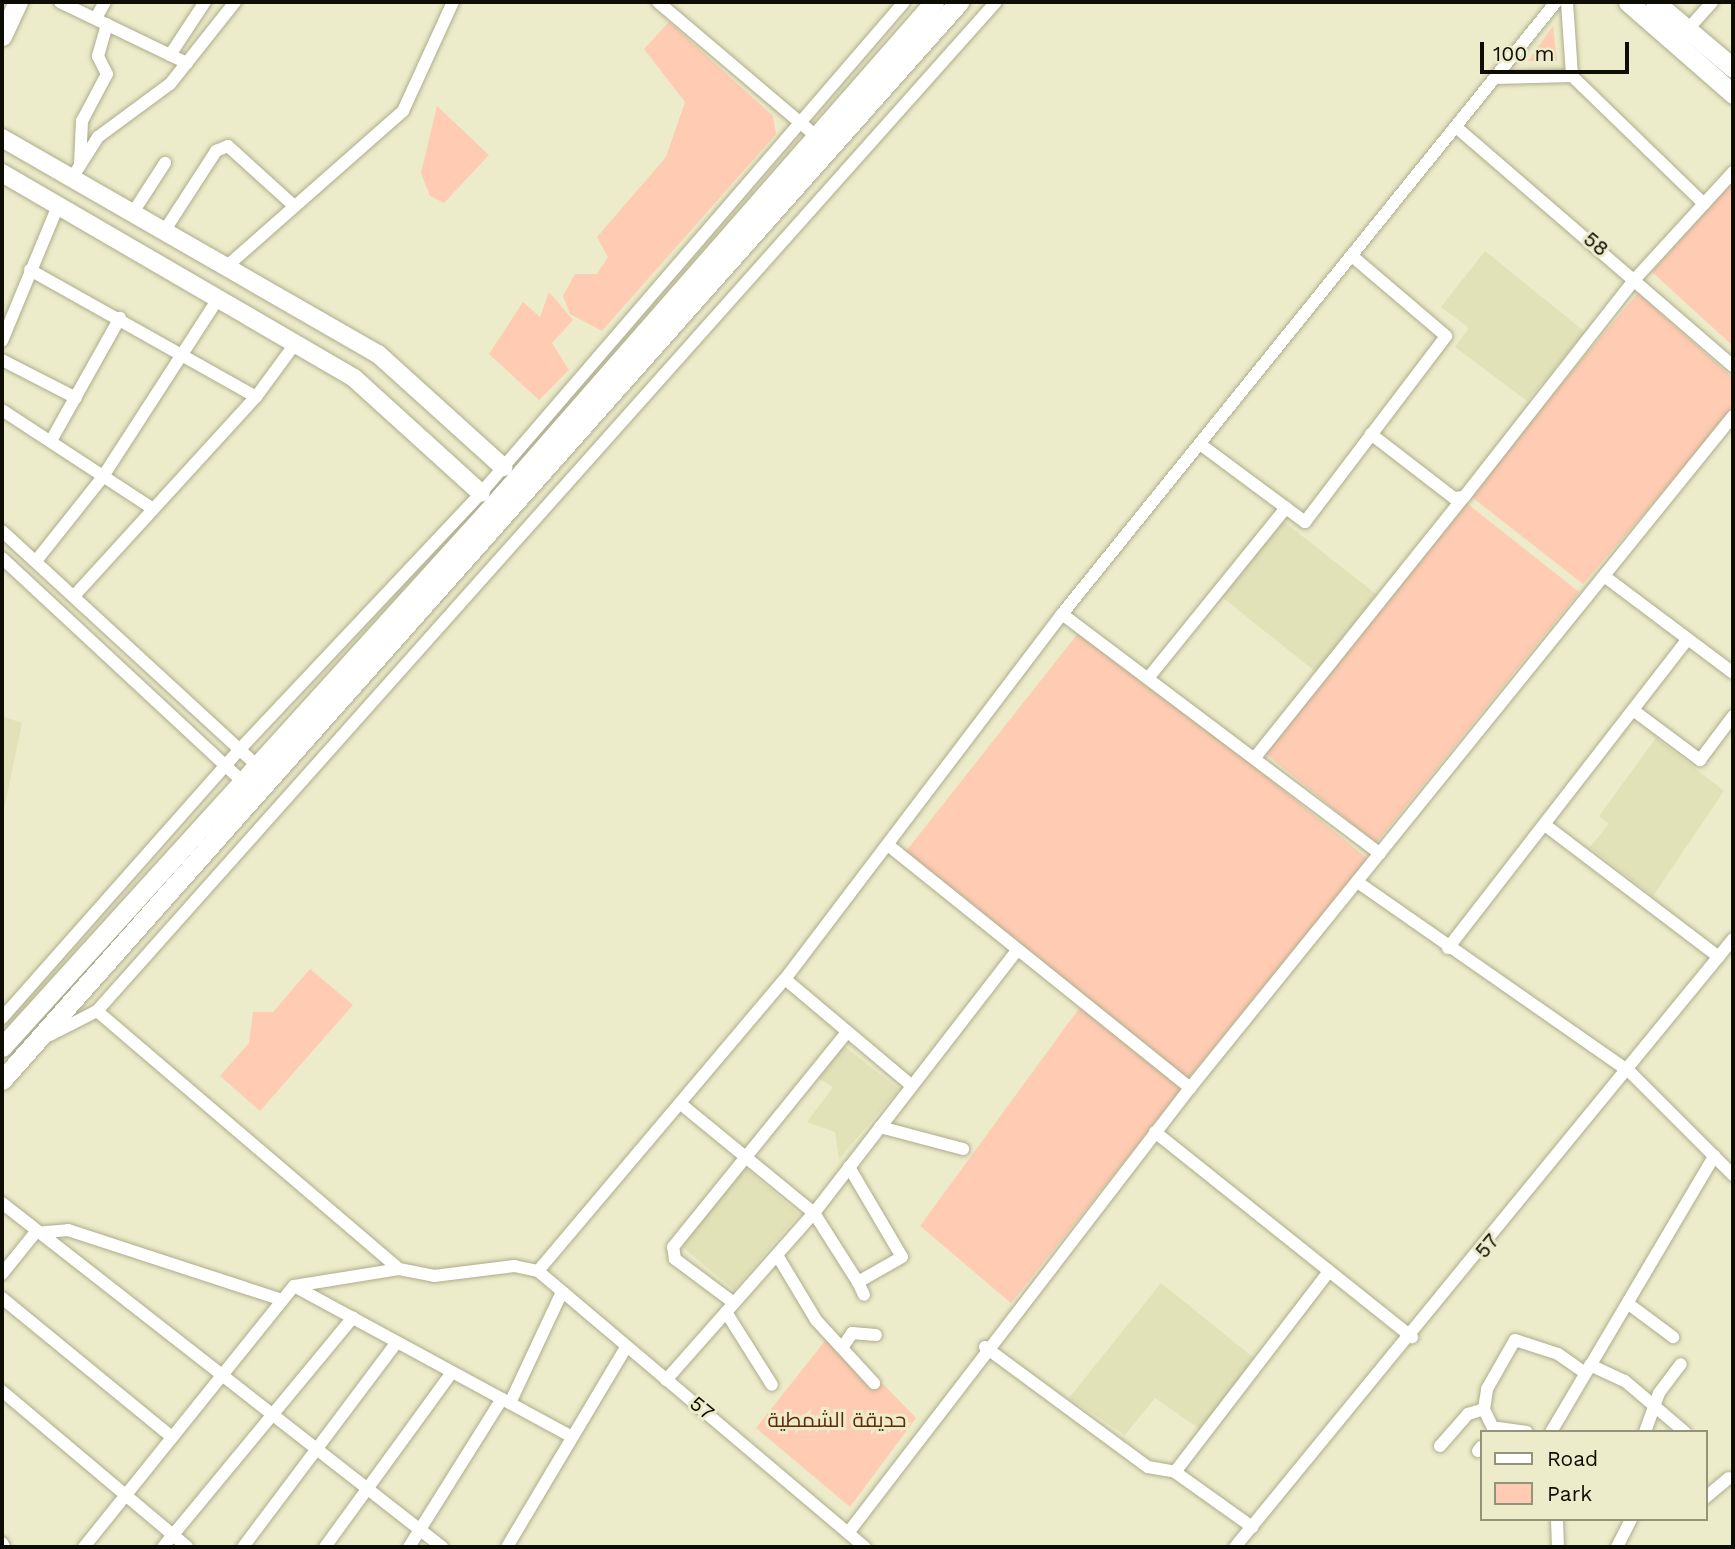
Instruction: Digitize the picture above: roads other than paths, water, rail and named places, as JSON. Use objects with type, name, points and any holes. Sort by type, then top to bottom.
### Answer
[{"type":"main road","points":[[2,36],[18,2]]},
{"type":"main road","points":[[2,1047],[258,766],[934,2]]},
{"type":"main road","points":[[6,1075],[959,2]]},
{"type":"main road","points":[[1628,2],[1660,14],[1688,29],[1733,68]]},
{"type":"main road","points":[[1660,14],[1733,94]]},
{"type":"main road","points":[[2,138],[76,172],[132,214],[163,233],[378,354],[503,467]]},
{"type":"main road","points":[[2,173],[354,378],[481,494]]},
{"type":"street","points":[[60,2],[187,63]]},
{"type":"street","points":[[76,172],[82,121],[107,74],[98,56],[105,2]]},
{"type":"street","points":[[170,55],[205,2]]},
{"type":"street","points":[[76,172],[98,137],[187,63],[236,2]]},
{"type":"street","points":[[226,267],[293,205],[403,111],[453,2]]},
{"type":"street","points":[[658,2],[815,135]]},
{"type":"street","points":[[2,1018],[240,749],[481,494],[798,121],[904,2]]},
{"type":"street","points":[[6,1075],[54,1031],[97,1012],[996,2]]},
{"type":"street","points":[[84,1547],[294,1286],[399,1269],[435,1276],[514,1266],[538,1271],[682,1105],[785,979],[1062,614],[1556,2]]},
{"type":"street","points":[[1567,2],[1572,75],[1704,204]]},
{"type":"street","points":[[1688,29],[1712,2]]},
{"type":"street","points":[[1495,78],[1572,75]]},
{"type":"street","name":"58","points":[[1456,127],[1636,278],[1733,366]]},
{"type":"street","points":[[163,233],[216,151],[228,146],[293,205]]},
{"type":"street","points":[[132,214],[165,163]]},
{"type":"street","points":[[1256,755],[1636,278],[1733,172]]},
{"type":"street","points":[[2,341],[58,206]]},
{"type":"street","points":[[1200,444],[1305,522],[1446,336],[1352,256]]},
{"type":"street","points":[[30,270],[184,353],[256,397]]},
{"type":"street","points":[[36,561],[102,478],[218,299]]},
{"type":"street","points":[[52,439],[120,318]]},
{"type":"street","points":[[74,596],[256,397],[295,344]]},
{"type":"street","points":[[2,360],[76,398]]},
{"type":"street","points":[[2,410],[52,439],[102,478],[152,508]]},
{"type":"street","points":[[848,1533],[985,1347],[1155,1132],[1359,883],[1733,416]]},
{"type":"street","points":[[1371,435],[1454,498],[1464,497]]},
{"type":"street","points":[[1149,677],[1286,508]]},
{"type":"street","points":[[2,531],[258,766]]},
{"type":"street","points":[[2,558],[243,782]]},
{"type":"street","points":[[1604,576],[1733,673]]},
{"type":"street","points":[[1062,614],[1256,755],[1380,854]]},
{"type":"street","points":[[1448,948],[1688,639]]},
{"type":"street","points":[[1633,710],[1700,760],[1733,716]]},
{"type":"street","points":[[1545,825],[1719,957]]},
{"type":"street","points":[[888,845],[1190,1088]]},
{"type":"street","points":[[1359,883],[1448,948],[1630,1072],[1733,1175]]},
{"type":"street","name":"57","points":[[1235,1547],[1630,1072],[1733,940]]},
{"type":"street","points":[[666,1380],[814,1213],[1017,950]]},
{"type":"street","points":[[785,979],[912,1086]]},
{"type":"street","points":[[97,1012],[399,1269]]},
{"type":"street","points":[[772,1385],[730,1307],[671,1254],[848,1032]]},
{"type":"street","points":[[682,1105],[814,1213],[864,1295]]},
{"type":"street","points":[[880,1128],[963,1149]]},
{"type":"street","points":[[1155,1132],[1412,1337]]},
{"type":"street","points":[[1552,1430],[1630,1305],[1714,1156]]},
{"type":"street","points":[[849,1167],[902,1257],[858,1282]]},
{"type":"street","points":[[2,1203],[34,1233],[442,1547]]},
{"type":"street","points":[[2,1274],[34,1233],[68,1230],[282,1300]]},
{"type":"street","points":[[777,1255],[817,1321],[874,1383]]},
{"type":"street","name":"57","points":[[538,1271],[865,1547]]},
{"type":"street","points":[[1175,1472],[1329,1271]]},
{"type":"street","points":[[294,1286],[572,1437]]},
{"type":"street","points":[[409,1547],[506,1401],[562,1292]]},
{"type":"street","points":[[2,1298],[172,1437]]},
{"type":"street","points":[[1630,1305],[1673,1337]]},
{"type":"street","points":[[163,1547],[269,1415],[353,1317]]},
{"type":"street","points":[[842,1348],[852,1333],[876,1335]]},
{"type":"street","points":[[1497,1430],[1484,1409],[1493,1372],[1518,1335],[1654,1404],[1683,1430]]},
{"type":"street","points":[[243,1547],[397,1342]]},
{"type":"street","points":[[507,1547],[626,1347]]},
{"type":"street","points":[[985,1347],[1148,1467],[1175,1472],[1252,1527]]},
{"type":"street","points":[[1646,1430],[1654,1404],[1681,1364]]},
{"type":"street","points":[[325,1547],[370,1492],[453,1372]]},
{"type":"street","points":[[2,1391],[187,1547]]},
{"type":"street","points":[[1440,1446],[1468,1413],[1484,1409]]},
{"type":"street","points":[[1707,1496],[1729,1478]]},
{"type":"street","points":[[1556,1521],[1558,1547]]},
{"type":"street","points":[[1617,1547],[1630,1521]]},
{"type":"park label","name":"حديقة الشمطية","points":[[837,1420]]}]
